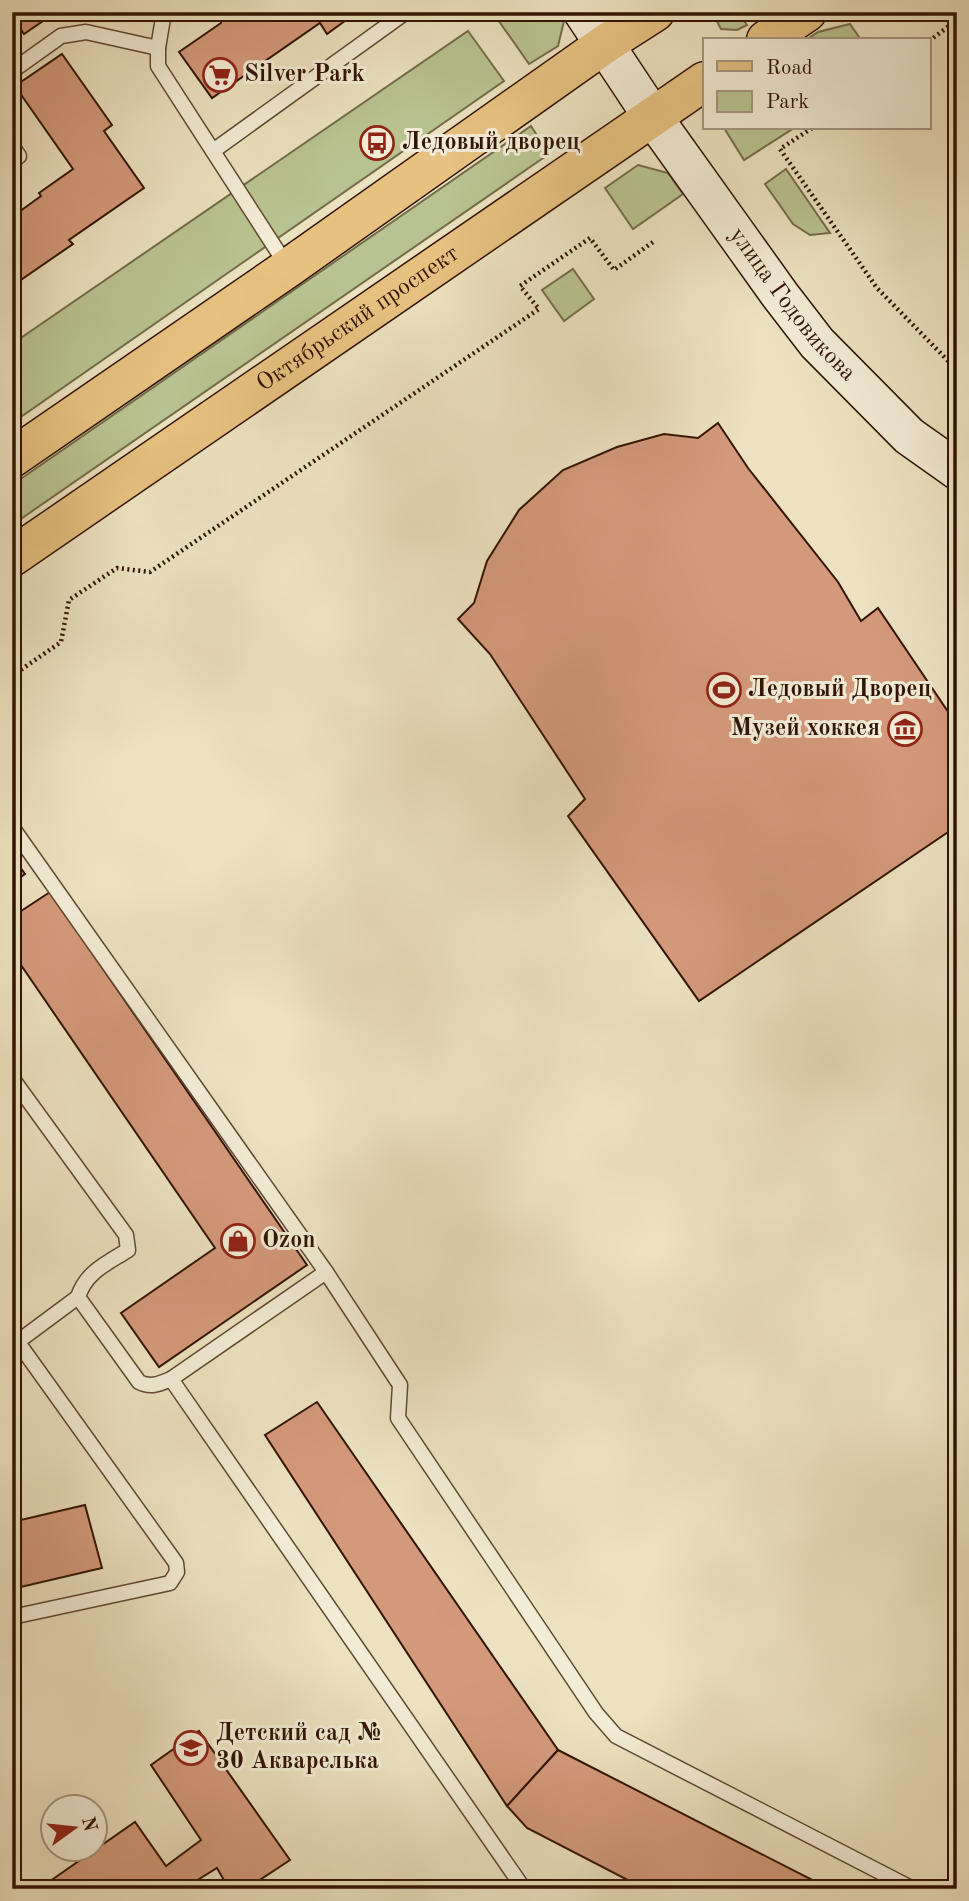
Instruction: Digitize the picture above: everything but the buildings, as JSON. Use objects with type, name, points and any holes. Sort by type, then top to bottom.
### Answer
[{"type":"main road","points":[[12,458],[288,268],[605,44],[655,12]]},
{"type":"main road","points":[[769,38],[807,12]]},
{"type":"main road","name":"Октябрьский проспект","points":[[12,557],[703,82]]},
{"type":"street","name":"улица Годовикова","points":[[583,12],[652,116],[817,343],[909,436],[957,470]]},
{"type":"lane","points":[[164,12],[158,65],[288,268]]},
{"type":"lane","points":[[213,151],[406,12]]},
{"type":"lane","points":[[12,71],[61,37],[86,32],[158,48]]},
{"type":"lane","points":[[12,146],[19,156],[12,161]]},
{"type":"lane","points":[[12,827],[326,1272],[400,1385],[398,1418],[596,1713],[615,1736],[913,1889]]},
{"type":"lane","points":[[12,1077],[126,1235],[128,1250],[93,1272],[82,1284],[78,1297],[14,1340],[176,1563],[177,1572],[170,1583],[12,1617]]},
{"type":"lane","points":[[78,1297],[139,1382],[146,1386],[156,1385],[171,1379],[326,1272]]},
{"type":"lane","points":[[171,1379],[524,1889]]},
{"type":"path","points":[[930,40],[957,20]]},
{"type":"path","points":[[807,130],[780,149],[877,288],[957,370]]},
{"type":"path","points":[[12,676],[61,642],[69,600],[117,568],[150,572],[538,309],[520,286],[590,238],[614,271],[653,242]]},
{"type":"green space","points":[[503,12],[562,12],[565,17],[558,46],[529,64],[496,17]]},
{"type":"green space","points":[[714,12],[738,12],[747,25],[737,30],[721,29]]},
{"type":"green space","points":[[850,24],[860,38],[809,38],[818,32]]},
{"type":"green space","points":[[468,31],[504,81],[12,423],[12,344]]},
{"type":"green space","points":[[531,126],[549,154],[12,525],[12,485]]},
{"type":"green space","points":[[725,130],[791,130],[744,160]]},
{"type":"green space","points":[[638,165],[668,173],[683,194],[633,229],[605,188]]},
{"type":"green space","points":[[786,169],[830,233],[810,235],[793,224],[765,184]]},
{"type":"green space","points":[[573,269],[594,299],[564,321],[542,290]]},
{"type":"place","name":"Silver Park","points":[[220,75]]},
{"type":"place","name":"Ледовый дворец","points":[[377,143]]},
{"type":"place","name":"Ледовый Дворец","points":[[724,690]]},
{"type":"place","name":"Музей хоккея","points":[[905,729]]},
{"type":"place","name":"Ozon","points":[[238,1241]]},
{"type":"place","name":"Детский сад № 30 Акварелька","points":[[191,1748]]}]
